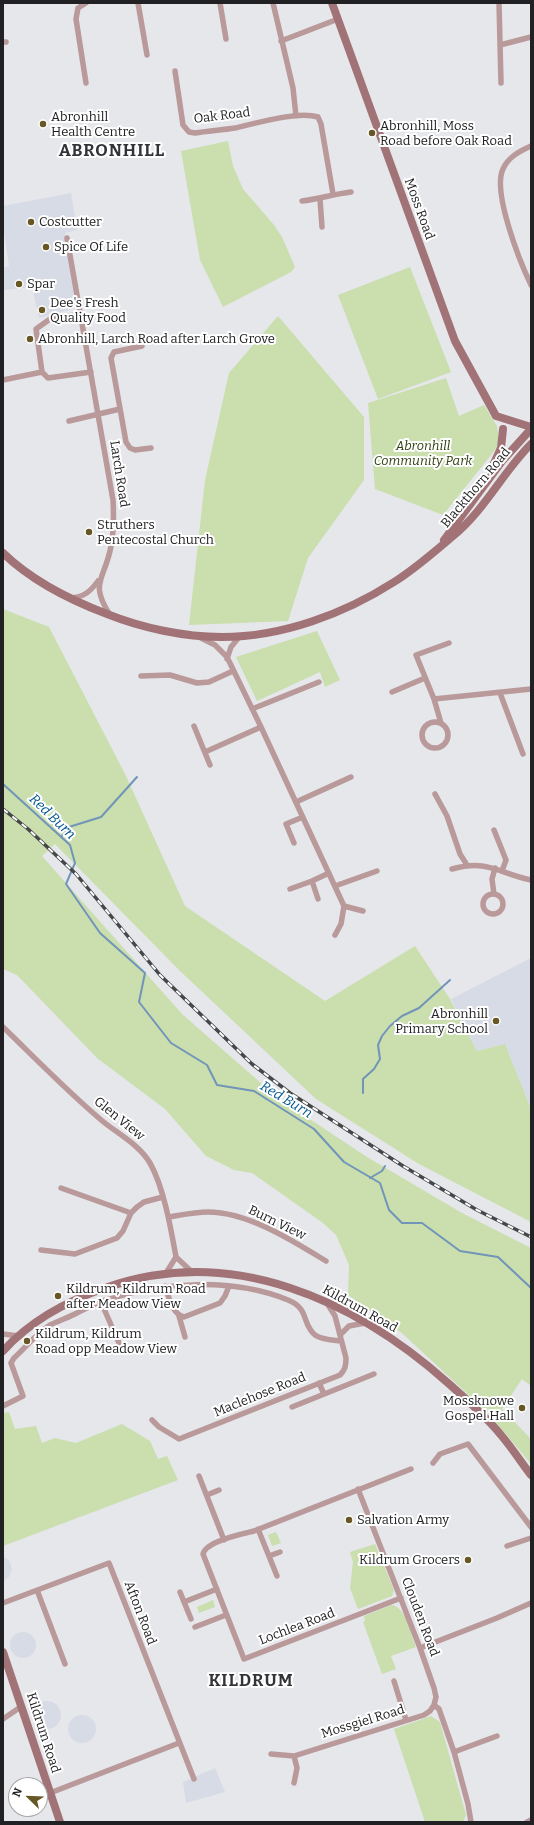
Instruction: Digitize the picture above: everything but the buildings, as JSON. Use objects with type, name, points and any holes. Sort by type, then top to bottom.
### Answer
[{"type":"street","points":[[86,3],[78,8],[76,19],[86,83]]},
{"type":"street","points":[[138,3],[147,55]]},
{"type":"street","points":[[220,3],[226,39]]},
{"type":"street","points":[[273,3],[280,41],[293,88],[296,116]]},
{"type":"street","name":"Moss Road","points":[[332,3],[454,341],[496,416],[507,439],[506,472]]},
{"type":"street","points":[[498,3],[501,83]]},
{"type":"street","points":[[280,41],[338,19]]},
{"type":"street","points":[[500,45],[531,37]]},
{"type":"street","name":"Oak Road","points":[[175,70],[183,125],[189,132],[195,133],[233,128],[296,116],[311,115],[318,117],[321,124],[333,194]]},
{"type":"street","points":[[531,146],[516,153],[503,169],[499,186],[501,201],[510,229],[531,285]]},
{"type":"street","points":[[302,200],[320,199],[333,194],[351,192]]},
{"type":"street","points":[[320,199],[322,227]]},
{"type":"street","name":"Larch Road","points":[[67,238],[113,500],[114,518],[110,551],[100,578],[87,594],[70,598]]},
{"type":"street","points":[[81,314],[50,319],[36,329],[42,372],[48,378],[91,372]]},
{"type":"street","points":[[142,346],[114,352],[111,358],[126,442],[130,448],[135,450],[151,448]]},
{"type":"street","points":[[3,380],[42,372]]},
{"type":"street","points":[[69,421],[120,409]]},
{"type":"street","points":[[496,416],[518,422],[531,428]]},
{"type":"street","points":[[518,422],[531,419]]},
{"type":"street","name":"Blackthorn Road","points":[[439,547],[479,490],[507,454],[531,428]]},
{"type":"street","points":[[479,490],[501,448],[503,429]]},
{"type":"street","name":"Blackthorn Road","points":[[3,553],[13,563],[52,589],[127,622],[178,633],[221,637],[270,632],[317,620],[351,606],[394,582],[454,536],[474,515],[506,472],[531,444]]},
{"type":"street","name":"Larch Road","points":[[100,578],[100,597],[110,615]]},
{"type":"street","points":[[194,635],[215,645],[227,659],[303,816],[344,906],[341,924],[335,935]]},
{"type":"street","points":[[227,659],[231,647],[240,636]]},
{"type":"street","points":[[441,723],[431,722],[425,726],[422,732],[422,739],[427,745],[436,748],[446,742],[448,733],[445,726],[441,723],[434,699],[416,656],[449,643]]},
{"type":"street","points":[[141,676],[170,675],[197,683],[209,682],[233,671]]},
{"type":"street","points":[[392,692],[426,678]]},
{"type":"street","points":[[252,709],[318,682]]},
{"type":"street","points":[[434,699],[531,689]]},
{"type":"street","points":[[500,693],[523,754]]},
{"type":"street","points":[[194,726],[210,765]]},
{"type":"street","points":[[205,752],[261,727]]},
{"type":"street","points":[[296,802],[351,777]]},
{"type":"street","points":[[435,794],[447,816],[460,854],[467,864]]},
{"type":"street","points":[[294,843],[286,824],[303,816]]},
{"type":"street","points":[[494,830],[506,860],[502,871]]},
{"type":"street","points":[[452,869],[467,864],[495,868],[517,877],[531,880]]},
{"type":"street","points":[[494,894],[492,879],[495,868]]},
{"type":"street","points":[[335,886],[377,870]]},
{"type":"street","points":[[290,888],[329,874]]},
{"type":"street","points":[[312,881],[318,899]]},
{"type":"street","points":[[344,906],[363,911]]},
{"type":"street","name":"Glen View","points":[[3,1027],[68,1091],[110,1128],[143,1152],[151,1164],[163,1197],[176,1257]]},
{"type":"street","points":[[61,1188],[131,1213]]},
{"type":"street","points":[[41,1250],[74,1254],[117,1238],[124,1231],[131,1213],[144,1202],[163,1197]]},
{"type":"street","name":"Burn View","points":[[168,1217],[208,1212],[241,1217],[289,1239],[326,1261]]},
{"type":"street","points":[[166,1273],[176,1257],[192,1272]]},
{"type":"street","name":"Kildrum Road","points":[[3,1351],[39,1320],[84,1295],[126,1281],[166,1273],[192,1272],[219,1273],[276,1282],[326,1301],[368,1323],[420,1359],[460,1394],[501,1435],[531,1476]]},
{"type":"street","points":[[165,1286],[174,1311],[179,1316],[185,1337]]},
{"type":"street","points":[[3,1406],[23,1396],[11,1363],[14,1358],[50,1326],[100,1302],[165,1286],[229,1286],[272,1295],[297,1304],[303,1310],[310,1329],[315,1335],[322,1338],[341,1338],[349,1326],[368,1323]]},
{"type":"street","points":[[179,1316],[184,1317],[220,1303],[229,1286]]},
{"type":"street","name":"Maclehose Road","points":[[152,1420],[159,1427],[179,1439],[340,1375],[344,1372],[346,1358],[335,1316],[326,1301]]},
{"type":"street","points":[[100,1302],[119,1343]]},
{"type":"street","points":[[3,1334],[19,1336]]},
{"type":"street","points":[[292,1407],[374,1374]]},
{"type":"street","points":[[319,1383],[324,1394]]},
{"type":"street","points":[[433,1463],[440,1454],[468,1444],[531,1527]]},
{"type":"street","points":[[277,1576],[256,1530],[410,1469]]},
{"type":"street","points":[[199,1476],[224,1540]]},
{"type":"street","name":"Clouden Road","points":[[358,1489],[401,1598],[434,1688],[436,1697],[434,1705],[439,1709],[454,1752],[468,1804],[471,1822]]},
{"type":"street","points":[[207,1495],[219,1490]]},
{"type":"street","name":"Lochlea Road","points":[[256,1530],[207,1547],[203,1554],[244,1659],[401,1598]]},
{"type":"street","points":[[507,1546],[531,1538]]},
{"type":"street","points":[[269,1556],[280,1552]]},
{"type":"street","name":"Afton Road","points":[[3,1603],[108,1562],[194,1779]]},
{"type":"street","points":[[184,1602],[217,1589]]},
{"type":"street","points":[[37,1590],[65,1664]]},
{"type":"street","points":[[180,1592],[191,1619]]},
{"type":"street","points":[[420,1648],[531,1603]]},
{"type":"street","points":[[195,1627],[226,1615]]},
{"type":"street","name":"Kildrum Road","points":[[3,1652],[60,1822]]},
{"type":"street","points":[[394,1681],[406,1720]]},
{"type":"street","name":"Mossgiel Road","points":[[271,1754],[294,1756],[424,1715],[430,1711],[434,1705]]},
{"type":"street","points":[[3,1719],[22,1706]]},
{"type":"street","points":[[454,1752],[497,1736]]},
{"type":"street","points":[[50,1793],[179,1743]]},
{"type":"street","points":[[294,1756],[297,1768],[294,1783]]},
{"type":"street","points":[[527,1822],[531,1820]]},
{"type":"shaded area","points":[[71,193],[77,230],[65,233],[77,308],[39,318],[32,287],[3,290],[3,268],[9,266],[3,226],[3,206]]},
{"type":"shaded area","name":"Abronhill Primary School","points":[[531,958],[531,1109],[505,1044],[477,1051],[451,999]]},
{"type":"shaded area","points":[[3,1556],[9,1560],[12,1569],[9,1577],[3,1582]]},
{"type":"shaded area","points":[[23,1632],[33,1635],[36,1645],[33,1655],[23,1658],[13,1655],[10,1645],[13,1635]]},
{"type":"shaded area","points":[[47,1701],[57,1705],[61,1715],[57,1725],[47,1729],[37,1725],[33,1715],[37,1705]]},
{"type":"shaded area","points":[[82,1715],[92,1719],[96,1729],[92,1739],[82,1743],[72,1739],[68,1729],[72,1719]]},
{"type":"shaded area","points":[[215,1768],[225,1792],[186,1803],[183,1782]]},
{"type":"green space","points":[[228,141],[233,166],[243,189],[274,225],[282,237],[295,267],[291,272],[223,307],[200,260],[181,151]]},
{"type":"green space","points":[[410,267],[451,372],[378,399],[338,295]]},
{"type":"green space","points":[[278,316],[364,417],[364,480],[308,558],[288,621],[189,625],[205,480],[229,373]]},
{"type":"green space","name":"Abronhill Community Park","points":[[446,378],[459,416],[484,405],[497,426],[499,445],[443,515],[375,489],[368,403]]},
{"type":"green space","points":[[3,609],[49,627],[126,776],[185,906],[325,1001],[415,946],[450,999],[477,1051],[505,1044],[531,1109],[531,1222],[419,1164],[316,1099],[179,970],[55,844],[42,856],[182,1014],[278,1098],[367,1157],[462,1213],[531,1248],[531,1386],[522,1379],[502,1409],[531,1439],[531,1464],[489,1414],[403,1334],[348,1295],[349,1265],[336,1235],[323,1223],[252,1173],[234,1170],[206,1156],[165,1109],[97,1058],[17,975],[3,969]]},
{"type":"green space","points":[[317,631],[340,680],[325,687],[320,672],[257,701],[236,657]]},
{"type":"green space","points":[[9,1412],[15,1429],[36,1426],[42,1443],[55,1438],[76,1443],[122,1424],[150,1441],[158,1459],[167,1456],[178,1480],[3,1546],[3,1413]]},
{"type":"green space","points":[[276,1532],[281,1543],[272,1546],[268,1535]]},
{"type":"green space","points":[[375,1544],[394,1590],[392,1596],[358,1609],[350,1588],[353,1562],[350,1552]]},
{"type":"green space","points":[[213,1600],[215,1607],[199,1613],[197,1607]]},
{"type":"green space","points":[[391,1605],[401,1610],[410,1629],[416,1647],[391,1656],[396,1669],[382,1674],[363,1622],[365,1621],[364,1616]]},
{"type":"green space","points":[[431,1716],[440,1722],[466,1815],[463,1822],[425,1822],[394,1729]]},
{"type":"waterway","points":[[61,837],[69,827],[101,817],[137,777]]},
{"type":"waterway","name":"Red Burn","points":[[3,784],[70,845],[75,863],[66,884],[100,933],[145,973],[139,1002],[171,1043],[207,1065],[217,1085],[254,1091],[314,1129],[344,1162],[380,1183],[389,1210],[402,1223],[422,1223],[460,1251],[498,1257],[531,1288]]},
{"type":"waterway","points":[[363,1093],[363,1079],[374,1069],[380,1059],[378,1045],[382,1036],[390,1026],[402,1016],[419,1008],[450,980]]},
{"type":"waterway","points":[[370,1178],[382,1171],[385,1166]]},
{"type":"railway","points":[[3,809],[28,829],[76,874],[160,975],[252,1064],[290,1093],[403,1166],[477,1210],[531,1237]]},
{"type":"place","name":"Abronhill Health Centre","points":[[43,124]]},
{"type":"place","name":"Abronhill, Moss Road before Oak Road","points":[[372,133]]},
{"type":"place","name":"Costcutter","points":[[31,222]]},
{"type":"place","name":"Spice Of Life","points":[[46,247]]},
{"type":"place","name":"Spar","points":[[19,284]]},
{"type":"place","name":"Dee's Fresh Quality Food","points":[[42,310]]},
{"type":"place","name":"Abronhill, Larch Road after Larch Grove","points":[[30,339]]},
{"type":"place","name":"Struthers Pentecostal Church","points":[[89,532]]},
{"type":"place","name":"Abronhill Primary School","points":[[496,1021]]},
{"type":"place","name":"Kildrum, Kildrum Road after Meadow View","points":[[58,1296]]},
{"type":"place","name":"Kildrum, Kildrum Road opp Meadow View","points":[[27,1341]]},
{"type":"place","name":"Mossknowe Gospel Hall","points":[[522,1408]]},
{"type":"place","name":"Salvation Army","points":[[349,1520]]},
{"type":"place","name":"Kildrum Grocers","points":[[468,1560]]},
{"type":"district","name":"ABRONHILL","points":[[112,151]]},
{"type":"district","name":"KILDRUM","points":[[251,1681]]}]
